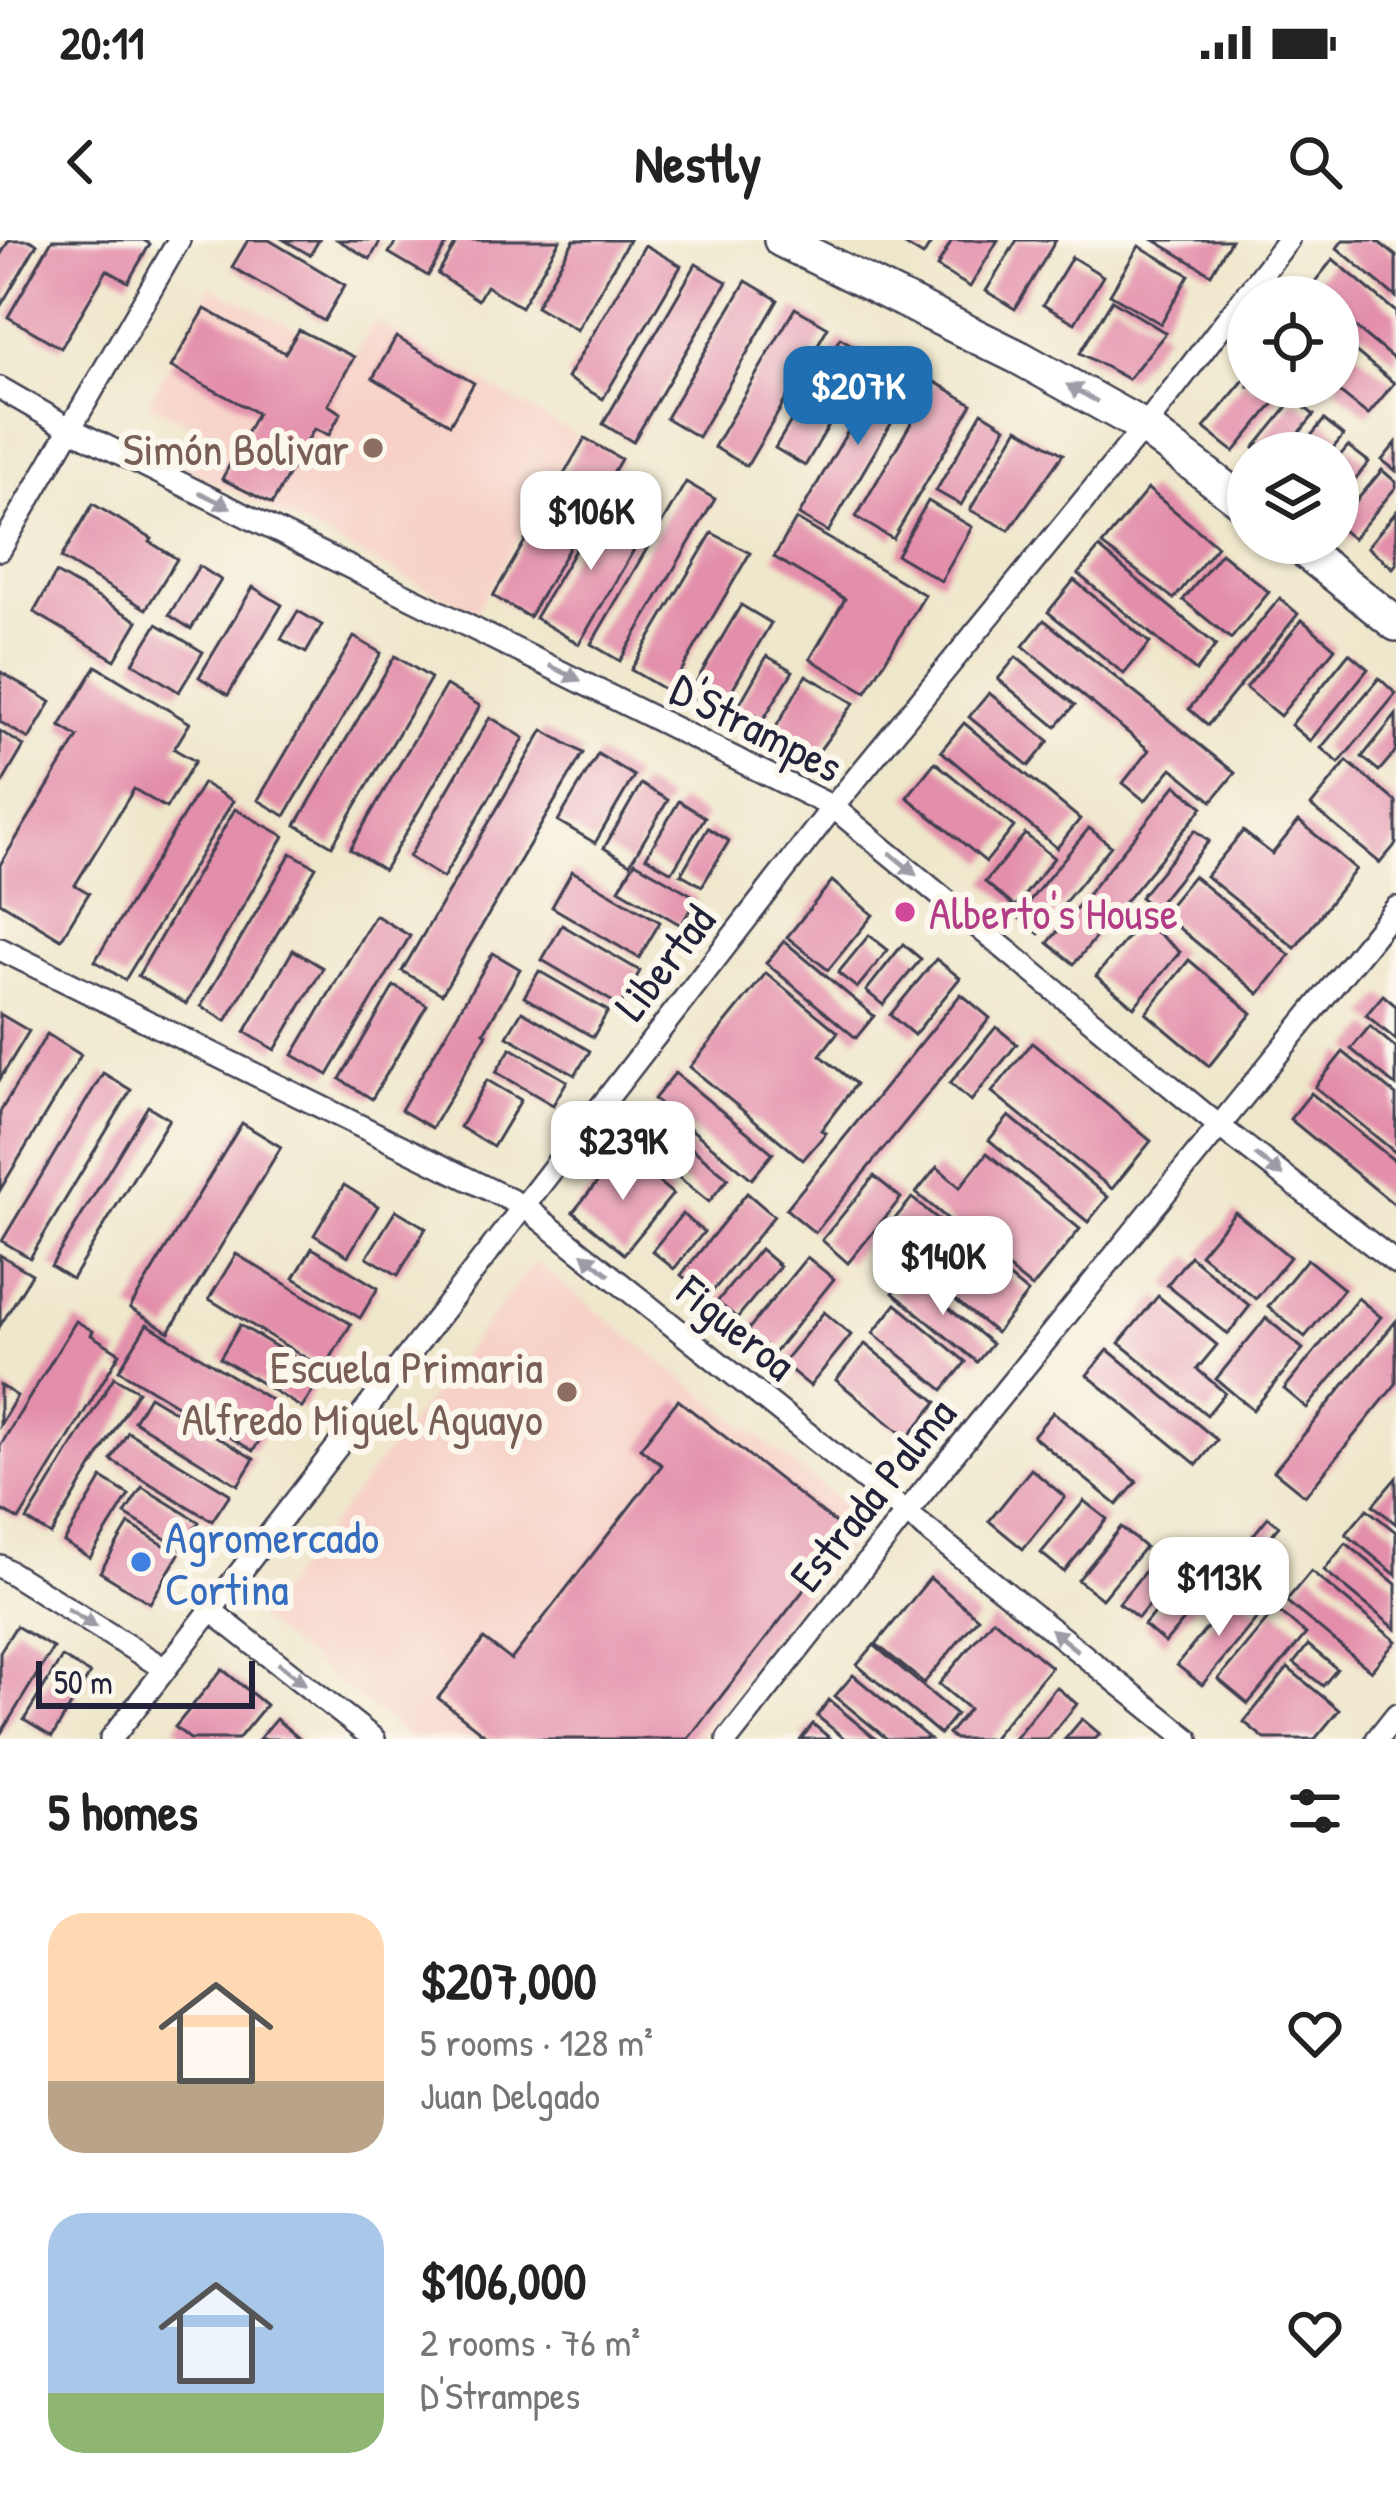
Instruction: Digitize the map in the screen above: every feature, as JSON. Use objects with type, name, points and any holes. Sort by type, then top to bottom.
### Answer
[{"type":"street","points":[[0,550],[179,240]]},
{"type":"street","points":[[781,240],[1020,358],[1144,427],[1227,490]]},
{"type":"street","name":"Libertad","points":[[111,1739],[833,806],[1144,427],[1288,240]]},
{"type":"street","name":"D'Strampes","points":[[0,388],[71,429],[833,806],[1219,1126],[1396,1263]]},
{"type":"street","points":[[1320,564],[1396,625]]},
{"type":"street","name":"Estrada Palma","points":[[728,1739],[1396,908]]},
{"type":"street","name":"Figueroa","points":[[0,950],[525,1207],[1188,1739]]},
{"type":"street","points":[[0,1567],[165,1669]]},
{"type":"street","points":[[209,1609],[374,1739]]},
{"type":"street","points":[[1377,1739],[1396,1715]]},
{"type":"shaded area","name":"Simón Bolivar","points":[[210,286],[353,357],[375,321],[577,436],[476,612],[169,460],[191,424],[148,404]]},
{"type":"shaded area","name":"Escuela Primaria Alfredo Miguel Aguayo","points":[[534,1262],[866,1521],[697,1739],[411,1739],[257,1620]]},
{"type":"building","points":[[9,240],[37,244],[0,307],[0,256]]},
{"type":"building","points":[[52,240],[143,240],[150,244],[128,282],[107,270],[61,348],[8,317]]},
{"type":"building","points":[[248,240],[269,240],[345,285],[324,321],[232,267]]},
{"type":"building","points":[[284,240],[319,240],[310,255]]},
{"type":"building","points":[[338,240],[381,240],[370,259]]},
{"type":"building","points":[[397,240],[449,240],[428,276],[389,253]]},
{"type":"building","points":[[458,240],[560,240],[521,307],[486,286],[478,300],[438,274]]},
{"type":"building","points":[[574,240],[629,240],[577,330],[536,306]]},
{"type":"building","points":[[897,240],[933,240],[923,256]]},
{"type":"building","points":[[952,240],[998,240],[970,287],[937,267]]},
{"type":"building","points":[[1017,240],[1056,240],[1015,309],[986,291]]},
{"type":"building","points":[[1154,240],[1231,240],[1211,274]]},
{"type":"building","points":[[1343,240],[1376,240],[1396,256],[1396,297],[1337,248]]},
{"type":"building","points":[[645,245],[681,266],[603,399],[567,378]]},
{"type":"building","points":[[1139,246],[1189,275],[1161,324],[1110,294]]},
{"type":"building","points":[[1072,257],[1103,276],[1075,323],[1043,305]]},
{"type":"building","points":[[1333,259],[1353,276],[1319,276]]},
{"type":"building","points":[[696,264],[727,282],[633,442],[603,424]]},
{"type":"building","points":[[746,281],[778,300],[698,437],[666,418]]},
{"type":"building","points":[[1359,281],[1396,312],[1396,361],[1359,330]]},
{"type":"building","points":[[1112,300],[1166,333],[1128,379],[1080,353]]},
{"type":"building","points":[[795,308],[828,327],[747,466],[714,447]]},
{"type":"building","points":[[205,309],[285,353],[299,330],[354,357],[328,405],[341,413],[329,435],[314,429],[272,504],[222,479],[257,413],[171,367]]},
{"type":"building","points":[[396,337],[474,383],[450,424],[373,378]]},
{"type":"building","points":[[840,338],[870,355],[805,466],[775,448]]},
{"type":"building","points":[[1359,354],[1394,383],[1368,415],[1359,408]]},
{"type":"building","points":[[887,364],[916,381],[828,532],[799,515]]},
{"type":"building","points":[[935,382],[972,404],[893,539],[856,517]]},
{"type":"building","points":[[1227,400],[1227,408],[1270,408],[1250,432],[1227,432],[1227,446],[1204,428]]},
{"type":"building","points":[[1287,408],[1305,408],[1314,415],[1300,432],[1267,432]]},
{"type":"building","points":[[982,412],[1006,427],[961,505],[936,491]]},
{"type":"building","points":[[1324,420],[1338,432],[1314,432]]},
{"type":"building","points":[[1018,428],[1063,454],[1009,530],[970,510]]},
{"type":"building","points":[[585,438],[621,459],[529,617],[493,596]]},
{"type":"building","points":[[1396,443],[1396,471],[1382,460]]},
{"type":"building","points":[[1359,454],[1369,462],[1359,474]]},
{"type":"building","points":[[1382,470],[1396,482],[1359,532],[1359,498]]},
{"type":"building","points":[[686,482],[715,499],[620,661],[591,644]]},
{"type":"building","points":[[1148,489],[1217,546],[1174,599],[1102,545]]},
{"type":"building","points":[[604,501],[646,529],[579,644],[535,618]]},
{"type":"building","points":[[928,501],[972,527],[941,581],[897,555]]},
{"type":"building","points":[[93,504],[177,559],[146,609],[61,558]]},
{"type":"building","points":[[1396,512],[1396,564],[1393,568],[1367,547]]},
{"type":"building","points":[[796,519],[925,595],[866,692],[810,659],[845,599],[774,557]]},
{"type":"building","points":[[712,533],[750,553],[669,692],[631,670]]},
{"type":"building","points":[[1099,548],[1216,645],[1196,671],[1078,574]]},
{"type":"building","points":[[1221,553],[1227,564],[1235,564],[1269,592],[1231,639],[1183,600]]},
{"type":"building","points":[[199,566],[221,580],[191,629],[169,615]]},
{"type":"building","points":[[56,573],[138,621],[115,660],[34,612]]},
{"type":"building","points":[[1074,580],[1150,643],[1124,674],[1048,612]]},
{"type":"building","points":[[253,587],[282,605],[228,695],[199,677]]},
{"type":"building","points":[[1280,598],[1298,614],[1208,725],[1189,709]]},
{"type":"building","points":[[741,605],[771,623],[719,712],[689,694]]},
{"type":"building","points":[[298,611],[322,625],[306,653],[281,639]]},
{"type":"building","points":[[1044,620],[1235,773],[1212,801],[1172,768],[1145,801],[1123,783],[1149,750],[1023,646]]},
{"type":"building","points":[[1302,620],[1335,648],[1280,716],[1246,688]]},
{"type":"building","points":[[157,624],[203,652],[179,692],[133,663]]},
{"type":"building","points":[[354,637],[381,653],[285,816],[258,800]]},
{"type":"building","points":[[1349,653],[1368,669],[1310,741],[1291,725]]},
{"type":"building","points":[[395,656],[431,678],[332,846],[296,825]]},
{"type":"building","points":[[767,656],[793,671],[763,720],[739,705]]},
{"type":"building","points":[[1016,657],[1075,705],[1056,727],[998,679]]},
{"type":"building","points":[[96,666],[190,723],[174,749],[195,761],[166,808],[134,789],[75,885],[89,893],[61,939],[0,902],[0,865],[78,737],[60,726]]},
{"type":"building","points":[[1,672],[51,702],[29,739],[0,722]]},
{"type":"building","points":[[806,675],[854,703],[811,762],[768,741]]},
{"type":"building","points":[[1379,678],[1396,694],[1339,763],[1321,748]]},
{"type":"building","points":[[446,685],[480,706],[384,870],[350,849]]},
{"type":"building","points":[[989,693],[1049,741],[1029,766],[969,717]]},
{"type":"building","points":[[1396,715],[1396,751],[1379,771],[1362,757]]},
{"type":"building","points":[[490,717],[524,738],[443,878],[409,857]]},
{"type":"building","points":[[964,723],[1080,819],[1057,848],[941,751]]},
{"type":"building","points":[[543,730],[583,753],[442,994],[402,971]]},
{"type":"building","points":[[0,731],[24,746],[0,787]]},
{"type":"building","points":[[598,754],[634,776],[595,843],[558,821]]},
{"type":"building","points":[[1347,761],[1396,802],[1396,844],[1380,863],[1311,806]]},
{"type":"building","points":[[935,762],[1014,827],[986,862],[907,797]]},
{"type":"building","points":[[203,783],[233,801],[125,980],[95,961]]},
{"type":"building","points":[[641,784],[668,800],[630,864],[604,848]]},
{"type":"building","points":[[1176,785],[1203,807],[1074,964],[1048,943]]},
{"type":"building","points":[[679,801],[705,817],[672,872],[646,857]]},
{"type":"building","points":[[235,809],[284,836],[186,1004],[138,976]]},
{"type":"building","points":[[1299,821],[1356,869],[1295,948],[1206,876],[1243,831],[1272,854]]},
{"type":"building","points":[[708,828],[729,841],[702,886],[681,874]]},
{"type":"building","points":[[1089,828],[1111,846],[1039,934],[1017,916]]},
{"type":"building","points":[[1195,830],[1209,841],[1154,909],[1140,897]]},
{"type":"building","points":[[1025,834],[1054,858],[1015,907],[985,882]]},
{"type":"building","points":[[291,853],[316,867],[226,1021],[201,1006]]},
{"type":"building","points":[[635,862],[697,898],[681,925],[619,889]]},
{"type":"building","points":[[572,871],[660,922],[639,958],[552,907]]},
{"type":"building","points":[[1193,876],[1290,955],[1259,994],[1162,914]]},
{"type":"building","points":[[832,881],[873,915],[828,970],[787,937]]},
{"type":"building","points":[[375,915],[410,936],[328,1075],[293,1055]]},
{"type":"building","points":[[1142,920],[1180,952],[1134,1007],[1096,976]]},
{"type":"building","points":[[562,925],[640,971],[620,1006],[542,960]]},
{"type":"building","points":[[869,935],[888,950],[857,988],[838,973]]},
{"type":"building","points":[[784,941],[874,1016],[856,1038],[766,963]]},
{"type":"building","points":[[903,944],[921,959],[883,1005],[866,991]]},
{"type":"building","points":[[293,950],[323,968],[275,1050],[245,1032]]},
{"type":"building","points":[[493,953],[520,969],[432,1128],[401,1110]]},
{"type":"building","points":[[936,959],[960,978],[914,1035],[890,1015]]},
{"type":"building","points":[[1189,960],[1252,1013],[1209,1066],[1146,1013]]},
{"type":"building","points":[[539,971],[608,1011],[593,1037],[524,997]]},
{"type":"building","points":[[766,973],[838,1032],[820,1055],[856,1084],[803,1160],[690,1067]]},
{"type":"building","points":[[394,986],[427,1005],[372,1099],[340,1079]]},
{"type":"building","points":[[961,994],[990,1018],[815,1233],[786,1209]]},
{"type":"building","points":[[1383,995],[1396,1006],[1396,1040],[1366,1015]]},
{"type":"building","points":[[522,1011],[590,1051],[575,1075],[507,1036]]},
{"type":"building","points":[[0,1014],[29,1031],[0,1079]]},
{"type":"building","points":[[1370,1026],[1396,1048],[1396,1086],[1351,1049]]},
{"type":"building","points":[[996,1027],[1017,1044],[971,1101],[950,1083]]},
{"type":"building","points":[[47,1034],[81,1055],[0,1190],[0,1112]]},
{"type":"building","points":[[1032,1043],[1151,1141],[1112,1189],[992,1092]]},
{"type":"building","points":[[511,1048],[567,1081],[553,1105],[496,1072]]},
{"type":"building","points":[[1343,1052],[1396,1095],[1396,1153],[1315,1087]]},
{"type":"building","points":[[103,1073],[131,1090],[30,1258],[2,1241]]},
{"type":"building","points":[[675,1073],[773,1153],[752,1179],[654,1099]]},
{"type":"building","points":[[487,1080],[521,1100],[493,1147],[460,1127]]},
{"type":"building","points":[[1311,1093],[1396,1162],[1396,1206],[1290,1119]]},
{"type":"building","points":[[148,1106],[169,1119],[72,1279],[51,1266]]},
{"type":"building","points":[[650,1114],[728,1178],[709,1202],[630,1138]]},
{"type":"building","points":[[1009,1116],[1108,1197],[1088,1222],[989,1140]]},
{"type":"building","points":[[242,1123],[281,1147],[169,1332],[130,1308]]},
{"type":"building","points":[[622,1152],[673,1194],[624,1254],[573,1212]]},
{"type":"building","points":[[987,1153],[1080,1229],[1032,1288],[916,1193],[937,1167],[960,1187]]},
{"type":"building","points":[[874,1176],[901,1198],[848,1263],[822,1240]]},
{"type":"building","points":[[344,1185],[378,1206],[348,1256],[314,1235]]},
{"type":"building","points":[[747,1193],[774,1216],[708,1297],[681,1275]]},
{"type":"building","points":[[912,1198],[1028,1293],[996,1333],[879,1238]]},
{"type":"building","points":[[396,1210],[426,1228],[398,1275],[367,1257]]},
{"type":"building","points":[[1235,1212],[1290,1257],[1256,1299],[1200,1254]]},
{"type":"building","points":[[682,1214],[704,1232],[674,1269],[652,1251]]},
{"type":"building","points":[[312,1248],[378,1288],[360,1318],[294,1278]]},
{"type":"building","points":[[760,1249],[780,1266],[737,1318],[717,1302]]},
{"type":"building","points":[[236,1254],[351,1324],[324,1369],[209,1299]]},
{"type":"building","points":[[0,1255],[32,1274],[0,1326]]},
{"type":"building","points":[[1190,1256],[1250,1306],[1228,1334],[1167,1285]]},
{"type":"building","points":[[807,1257],[834,1279],[774,1353],[747,1331]]},
{"type":"building","points":[[1307,1259],[1344,1289],[1305,1337],[1268,1307]]},
{"type":"building","points":[[909,1275],[992,1344],[977,1362],[893,1293]]},
{"type":"building","points":[[1158,1296],[1217,1345],[1197,1369],[1225,1393],[1207,1415],[1119,1343]]},
{"type":"building","points":[[1358,1298],[1381,1317],[1307,1408],[1284,1389]]},
{"type":"building","points":[[896,1304],[966,1362],[943,1390],[873,1333]]},
{"type":"building","points":[[824,1312],[851,1335],[810,1386],[782,1363]]},
{"type":"building","points":[[1266,1318],[1303,1349],[1253,1410],[1216,1379]]},
{"type":"building","points":[[76,1321],[120,1353],[19,1520],[0,1509],[0,1446]]},
{"type":"building","points":[[1396,1321],[1396,1384],[1305,1496],[1274,1471]]},
{"type":"building","points":[[147,1324],[281,1406],[253,1451],[119,1370]]},
{"type":"building","points":[[240,1325],[323,1375],[302,1408],[220,1358]]},
{"type":"building","points":[[865,1344],[937,1402],[907,1438],[836,1380]]},
{"type":"building","points":[[1108,1350],[1217,1440],[1197,1465],[1087,1375]]},
{"type":"building","points":[[114,1377],[138,1391],[51,1535],[27,1520]]},
{"type":"building","points":[[0,1385],[17,1396],[0,1425]]},
{"type":"building","points":[[149,1396],[254,1459],[238,1485],[134,1421]]},
{"type":"building","points":[[678,1400],[848,1533],[688,1739],[490,1739],[438,1698],[484,1639],[511,1660],[662,1465],[640,1448]]},
{"type":"building","points":[[1053,1412],[1137,1482],[1117,1505],[1033,1436]]},
{"type":"building","points":[[128,1432],[230,1494],[212,1521],[111,1460]]},
{"type":"building","points":[[1031,1469],[1065,1497],[1023,1549],[989,1521]]},
{"type":"building","points":[[102,1478],[129,1495],[90,1558],[64,1542]]},
{"type":"building","points":[[1396,1478],[1396,1524],[1373,1505]]},
{"type":"building","points":[[142,1487],[199,1522],[182,1549],[125,1514]]},
{"type":"building","points":[[1084,1501],[1107,1519],[1064,1572],[1041,1553]]},
{"type":"building","points":[[1367,1509],[1396,1532],[1396,1575],[1346,1534]]},
{"type":"building","points":[[1268,1517],[1279,1526],[1214,1607],[1203,1597],[1165,1643],[1144,1625],[1207,1548],[1228,1566]]},
{"type":"building","points":[[129,1524],[179,1554],[150,1603],[100,1572]]},
{"type":"building","points":[[1121,1527],[1145,1547],[1102,1599],[1078,1580]]},
{"type":"building","points":[[1346,1543],[1396,1584],[1396,1629],[1324,1570]]},
{"type":"building","points":[[1155,1559],[1173,1575],[1138,1618],[1119,1603]]},
{"type":"building","points":[[1311,1571],[1396,1641],[1371,1671],[1286,1601]]},
{"type":"building","points":[[930,1578],[978,1618],[924,1683],[876,1644]]},
{"type":"building","points":[[1236,1592],[1261,1613],[1202,1685],[1177,1665]]},
{"type":"building","points":[[1276,1609],[1306,1634],[1248,1704],[1218,1679]]},
{"type":"building","points":[[993,1619],[1051,1667],[992,1739],[955,1739],[948,1734],[969,1709],[939,1684]]},
{"type":"building","points":[[16,1626],[53,1648],[0,1735],[0,1652]]},
{"type":"building","points":[[874,1645],[956,1714],[940,1734],[857,1665]]},
{"type":"building","points":[[1308,1645],[1337,1669],[1323,1686],[1294,1663]]},
{"type":"building","points":[[62,1657],[90,1674],[52,1737],[24,1720]]},
{"type":"building","points":[[1288,1668],[1339,1710],[1315,1739],[1265,1739],[1244,1722]]},
{"type":"building","points":[[222,1669],[266,1705],[238,1739],[190,1739],[175,1727]]},
{"type":"building","points":[[853,1675],[930,1739],[887,1739],[835,1696]]},
{"type":"building","points":[[1056,1687],[1077,1704],[1048,1739],[1014,1739]]},
{"type":"building","points":[[829,1700],[876,1739],[845,1739],[817,1716]]},
{"type":"building","points":[[276,1719],[300,1739],[259,1739]]},
{"type":"building","points":[[1082,1719],[1100,1734],[1095,1739],[1065,1739]]},
{"type":"building","points":[[813,1724],[831,1739],[801,1739]]},
{"type":"place","name":"Simón Bolivar","points":[[373,448]]},
{"type":"place","name":"Alberto's House","points":[[905,912]]},
{"type":"place","name":"Escuela Primaria Alfredo Miguel Aguayo","points":[[567,1392]]},
{"type":"place","name":"Agromercado Cortina","points":[[141,1562]]}]
